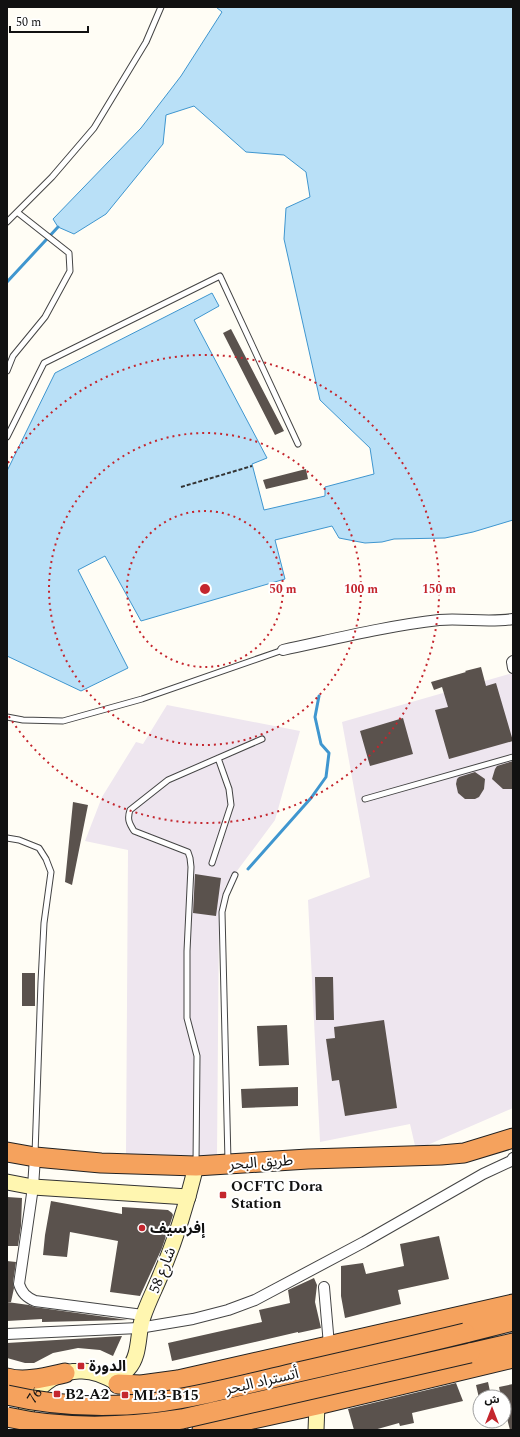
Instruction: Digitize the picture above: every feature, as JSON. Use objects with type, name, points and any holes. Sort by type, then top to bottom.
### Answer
[{"type":"highway","name":"طريق البحر","points":[[7,1152],[35,1157],[101,1163],[196,1166],[308,1159],[464,1153],[513,1138]]},
{"type":"highway","points":[[113,1381],[141,1386],[178,1380],[513,1304]]},
{"type":"highway","name":"أتستراد البحر","points":[[7,1395],[30,1400],[71,1405],[112,1406],[152,1403],[242,1386],[513,1321]]},
{"type":"highway","name":"أتستراد البحر","points":[[7,1417],[67,1426],[114,1427],[155,1424],[513,1343]]},
{"type":"highway","points":[[202,1430],[513,1358]]},
{"type":"highway","points":[[7,1378],[24,1380],[45,1378],[64,1373]]},
{"type":"highway","points":[[178,1380],[168,1391],[164,1405],[168,1420],[178,1430]]},
{"type":"street","points":[[283,650],[383,628],[441,620],[499,621],[513,619]]},
{"type":"street","points":[[513,661],[513,668]]},
{"type":"street","points":[[35,1157],[33,1187],[19,1284],[21,1291],[27,1297],[35,1301],[141,1321]]},
{"type":"street","points":[[7,1334],[141,1321],[194,1319],[228,1310],[255,1300],[364,1242],[483,1174],[512,1162]]},
{"type":"street","name":"شارع 58","points":[[113,1381],[128,1369],[134,1359],[141,1321],[161,1276],[179,1229],[196,1166]]},
{"type":"street","points":[[7,1182],[33,1187],[188,1197]]},
{"type":"street","points":[[324,1287],[329,1345]]},
{"type":"street","points":[[64,1373],[79,1371],[94,1372],[113,1381],[128,1394],[134,1405],[138,1418],[139,1430]]},
{"type":"street","name":"76","points":[[24,1430],[23,1424],[26,1410],[32,1398],[41,1387],[64,1373]]},
{"type":"street","points":[[316,1430],[317,1404]]},
{"type":"lane","points":[[7,222],[52,177],[94,128],[146,42],[160,7]]},
{"type":"lane","points":[[7,371],[13,356],[45,317],[70,271],[69,253],[17,212]]},
{"type":"lane","points":[[7,437],[44,363],[220,276],[298,444]]},
{"type":"lane","points":[[7,717],[23,720],[63,721],[142,699],[283,650]]},
{"type":"lane","points":[[196,1166],[197,1056],[187,1018],[187,951],[191,867],[190,858],[188,852],[134,831],[128,816],[130,810],[168,780],[262,739]]},
{"type":"lane","points":[[365,799],[513,757]]},
{"type":"lane","points":[[212,863],[231,805],[229,789],[218,758]]},
{"type":"lane","points":[[7,838],[19,840],[39,848],[46,859],[51,872],[44,923],[41,974],[35,1157]]},
{"type":"lane","points":[[228,1164],[222,912],[226,895],[235,875]]},
{"type":"path","points":[[181,487],[252,466]]},
{"type":"shaded area","points":[[513,673],[513,1108],[416,1150],[410,1124],[320,1142],[308,900],[370,877],[342,722]]},
{"type":"shaded area","points":[[167,705],[300,731],[275,820],[225,887],[219,917],[217,1156],[126,1154],[128,850],[85,841],[102,797],[136,742],[143,744]]},
{"type":"water","points":[[216,7],[513,7],[513,520],[473,532],[445,538],[394,539],[382,542],[365,543],[339,538],[332,526],[275,540],[285,579],[141,621],[105,556],[78,570],[128,668],[81,691],[7,656],[7,471],[55,373],[212,293],[219,306],[194,320],[267,458],[252,464],[264,510],[325,496],[325,487],[374,474],[370,448],[320,400],[284,239],[286,208],[310,197],[306,172],[284,155],[246,152],[194,106],[166,115],[163,144],[106,214],[74,234],[58,227],[53,219],[141,128],[181,76],[222,12]]},
{"type":"building","points":[[231,329],[284,431],[275,435],[223,333]]},
{"type":"building","points":[[306,469],[308,479],[266,489],[263,480]]},
{"type":"building","points":[[481,667],[486,686],[496,683],[513,741],[449,759],[435,710],[448,707],[442,687],[434,690],[431,682]]},
{"type":"building","points":[[403,718],[413,754],[370,766],[360,731]]},
{"type":"building","points":[[513,761],[513,789],[503,789],[492,779],[495,769],[497,766]]},
{"type":"building","points":[[475,772],[485,779],[484,789],[479,797],[475,799],[465,799],[458,793],[456,784],[457,779]]},
{"type":"building","points":[[73,802],[88,805],[72,885],[65,882]]},
{"type":"building","points":[[195,874],[221,878],[216,916],[193,913]]},
{"type":"building","points":[[22,973],[35,973],[35,1006],[22,1006]]},
{"type":"building","points":[[315,977],[333,977],[334,1020],[316,1020]]},
{"type":"building","points":[[384,1020],[397,1108],[345,1116],[339,1080],[332,1081],[326,1039],[335,1038],[334,1027]]},
{"type":"building","points":[[287,1025],[289,1065],[259,1066],[257,1026]]},
{"type":"building","points":[[298,1087],[298,1106],[242,1108],[241,1089]]},
{"type":"building","points":[[7,1197],[22,1198],[21,1226],[18,1246],[7,1246]]},
{"type":"building","points":[[51,1201],[122,1214],[122,1207],[168,1210],[172,1213],[173,1215],[162,1248],[140,1296],[110,1292],[118,1241],[70,1232],[67,1257],[43,1255]]},
{"type":"building","points":[[439,1236],[449,1279],[398,1290],[401,1304],[345,1318],[341,1296],[341,1266],[363,1263],[366,1274],[404,1266],[400,1244]]},
{"type":"building","points":[[7,1261],[16,1262],[13,1283],[14,1288],[11,1302],[7,1302]]},
{"type":"building","points":[[314,1278],[317,1285],[315,1302],[321,1328],[172,1361],[168,1343],[262,1322],[259,1310],[290,1303],[288,1290]]},
{"type":"building","points":[[7,1302],[128,1320],[42,1322],[42,1319],[7,1321]]},
{"type":"building","points":[[122,1336],[113,1356],[100,1350],[78,1348],[53,1353],[34,1363],[25,1363],[7,1358],[7,1343]]},
{"type":"building","points":[[488,1382],[490,1389],[477,1389],[476,1385]]},
{"type":"building","points":[[456,1383],[463,1401],[412,1413],[414,1423],[400,1426],[399,1423],[374,1430],[354,1430],[348,1409]]},
{"type":"building","points":[[513,1384],[513,1430],[510,1429],[512,1429],[512,1389],[499,1389],[499,1387]]},
{"type":"waterway","points":[[7,282],[58,227]]},
{"type":"waterway","points":[[248,869],[311,798],[326,777],[329,753],[321,744],[315,717],[319,696]]},
{"type":"place","name":"OCFTC Dora Station","points":[[223,1195]]},
{"type":"place","name":"إفرسيف","points":[[142,1228]]},
{"type":"place","name":"الدورة","points":[[81,1366]]},
{"type":"place","name":"B2-A2","points":[[57,1394]]},
{"type":"place","name":"ML3-B15","points":[[125,1395]]}]
